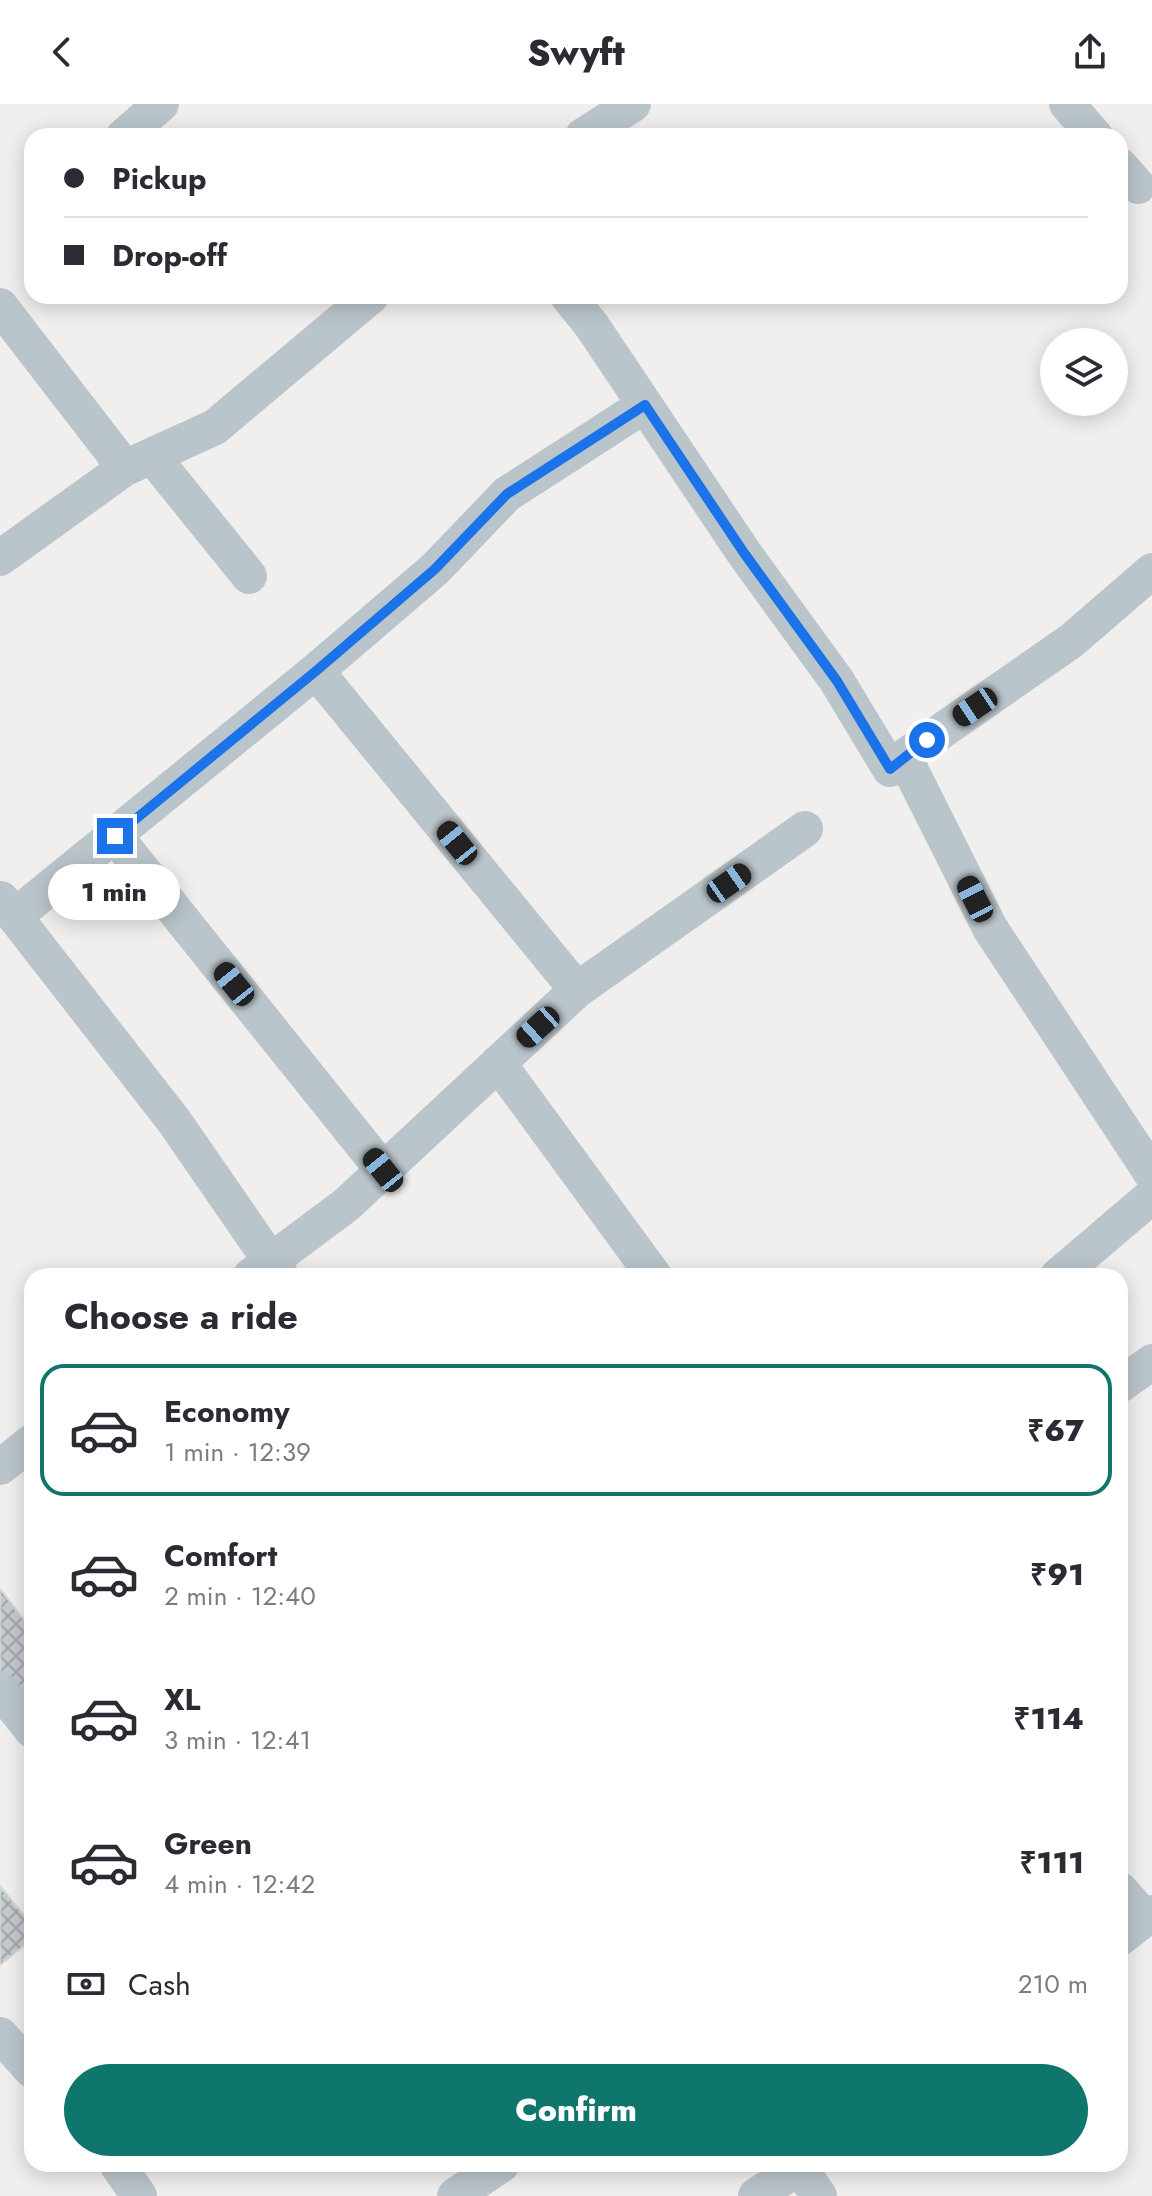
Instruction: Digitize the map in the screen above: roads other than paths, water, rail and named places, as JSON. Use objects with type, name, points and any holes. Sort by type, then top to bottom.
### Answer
[{"type":"street","points":[[133,128],[161,104]]},
{"type":"street","points":[[596,128],[633,104]]},
{"type":"street","points":[[1067,104],[1088,128]]},
{"type":"street","points":[[0,558],[138,462],[215,427],[361,304]]},
{"type":"street","points":[[574,304],[744,553],[837,681],[890,769],[1071,641],[1152,571]]},
{"type":"street","points":[[0,306],[138,462],[249,576]]},
{"type":"street","points":[[266,1268],[174,1121],[8,907],[115,836],[316,671],[435,569],[507,494],[645,405]]},
{"type":"street","points":[[316,671],[577,990]]},
{"type":"street","points":[[904,757],[990,928],[1152,1174]]},
{"type":"street","points":[[272,1268],[346,1205],[577,990],[805,829]]},
{"type":"street","points":[[115,836],[383,1170]]},
{"type":"street","points":[[498,1063],[648,1268]]},
{"type":"street","points":[[1067,1268],[1152,1196]]},
{"type":"street","points":[[1128,1379],[1152,1362]]},
{"type":"street","points":[[0,1467],[24,1448]]},
{"type":"street","points":[[0,1690],[24,1720]]},
{"type":"street","points":[[1128,1904],[1139,1923]]},
{"type":"street","points":[[0,2035],[24,2061]]},
{"type":"street","points":[[122,2172],[139,2196]]},
{"type":"street","points":[[455,2196],[490,2172]]},
{"type":"street","points":[[756,2196],[807,2176]]}]
